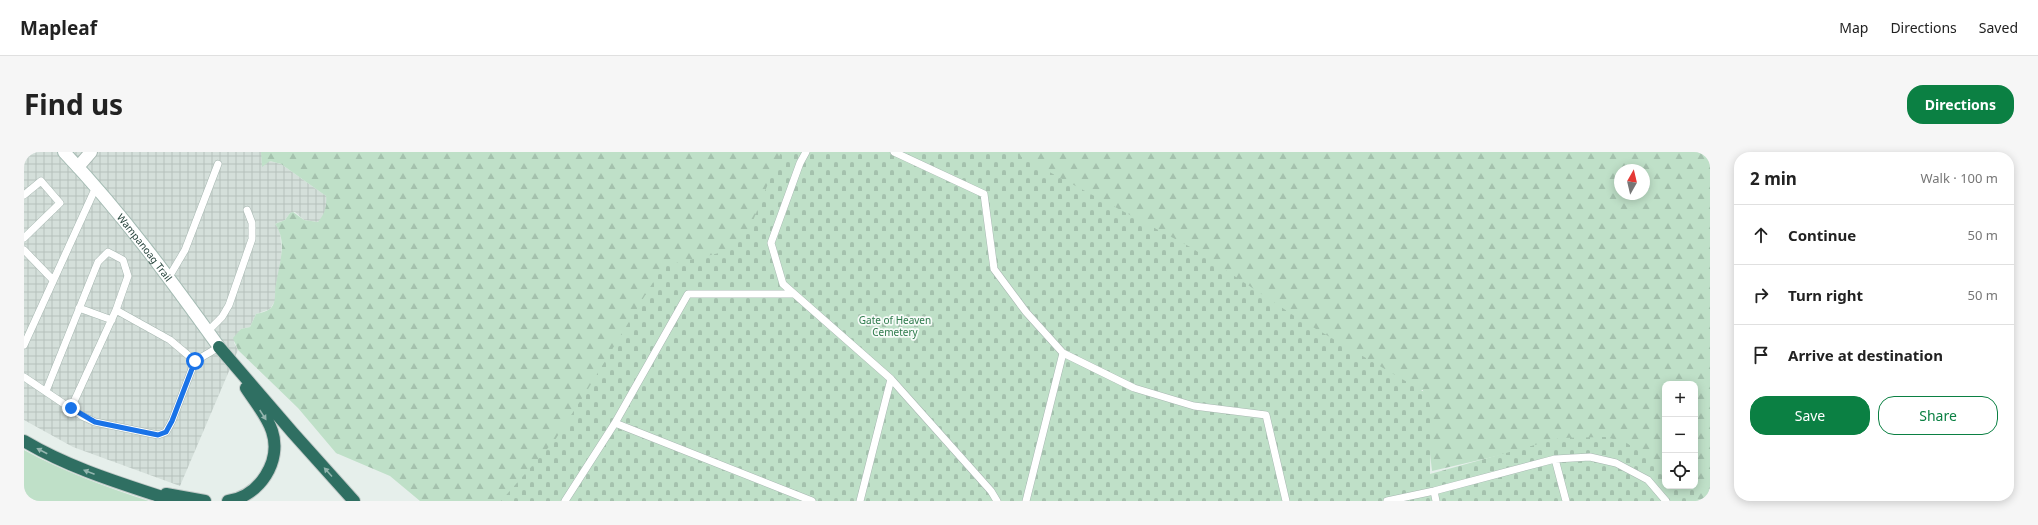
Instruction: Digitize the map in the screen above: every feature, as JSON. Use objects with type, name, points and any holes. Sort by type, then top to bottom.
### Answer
[{"type":"highway","points":[[219,347],[270,426],[275,446],[271,467],[259,484],[242,497],[228,501]]},
{"type":"highway","points":[[219,347],[297,438],[354,501]]},
{"type":"highway","points":[[24,441],[70,464],[120,484],[174,501]]},
{"type":"highway","points":[[120,484],[205,501]]},
{"type":"main road","name":"Wampanoag Trail","points":[[64,152],[96,187],[169,277],[219,347]]},
{"type":"main road","points":[[78,167],[91,152]]},
{"type":"lane","points":[[806,152],[800,163],[771,243],[783,284],[891,379],[991,491],[997,501]]},
{"type":"lane","points":[[894,152],[984,194],[994,269],[1026,312],[1063,353],[1134,388],[1194,406],[1266,415],[1286,501]]},
{"type":"lane","points":[[169,277],[185,250],[218,164]]},
{"type":"lane","points":[[24,195],[40,181],[60,203],[24,238]]},
{"type":"lane","points":[[24,345],[96,187]]},
{"type":"lane","points":[[208,331],[222,317],[229,305],[252,239],[252,223],[247,210]]},
{"type":"lane","points":[[24,250],[53,280]]},
{"type":"lane","points":[[46,391],[98,262],[108,252],[123,260],[128,276],[112,320],[71,408]]},
{"type":"lane","points":[[565,501],[614,422],[688,294],[794,294]]},
{"type":"lane","points":[[79,308],[112,320]]},
{"type":"lane","points":[[116,310],[170,340],[195,361]]},
{"type":"lane","points":[[24,377],[95,422],[158,435],[166,432],[172,421],[195,361],[219,347]]},
{"type":"lane","points":[[1026,501],[1063,353]]},
{"type":"lane","points":[[860,501],[891,379]]},
{"type":"lane","points":[[614,422],[812,501]]},
{"type":"lane","points":[[1387,501],[1434,491],[1555,459],[1590,457],[1616,463],[1648,480],[1666,501]]},
{"type":"lane","points":[[1555,459],[1566,501]]},
{"type":"lane","points":[[1434,491],[1436,501]]},
{"type":"shaded area","points":[[24,152],[261,152],[270,161],[281,164],[326,196],[327,203],[324,215],[318,222],[304,220],[295,212],[290,213],[285,220],[275,224],[280,229],[282,260],[276,285],[275,301],[270,309],[256,314],[250,327],[241,329],[234,343],[238,350],[180,486],[73,447],[24,420]]},
{"type":"green space","points":[[261,152],[784,152],[763,221],[586,404],[507,501],[420,501],[390,476],[336,453],[298,408],[238,350],[233,338],[241,329],[250,327],[256,314],[270,309],[274,303],[275,287],[282,253],[281,238],[275,224],[285,220],[290,213],[293,212],[304,220],[318,222],[324,213],[326,203],[326,196],[281,164],[270,161],[262,167]]},
{"type":"green space","name":"Gate of Heaven Cemetery","points":[[781,152],[1012,152],[1192,248],[1299,319],[1426,393],[1431,409],[1430,474],[1560,438],[1605,437],[1625,442],[1662,466],[1662,489],[1699,490],[1696,501],[501,501],[555,440],[663,266],[728,251],[750,228]]},
{"type":"green space","points":[[1008,152],[1708,152],[1710,154],[1710,501],[1679,501],[1671,489],[1698,489],[1698,381],[1662,381],[1662,480],[1566,440],[1432,471],[1423,390],[1367,396]]},
{"type":"green space","points":[[24,450],[85,478],[149,501],[24,501]]},
{"type":"route","points":[[71,408],[82,416],[108,426],[158,435],[166,432],[172,421],[195,361]]}]
